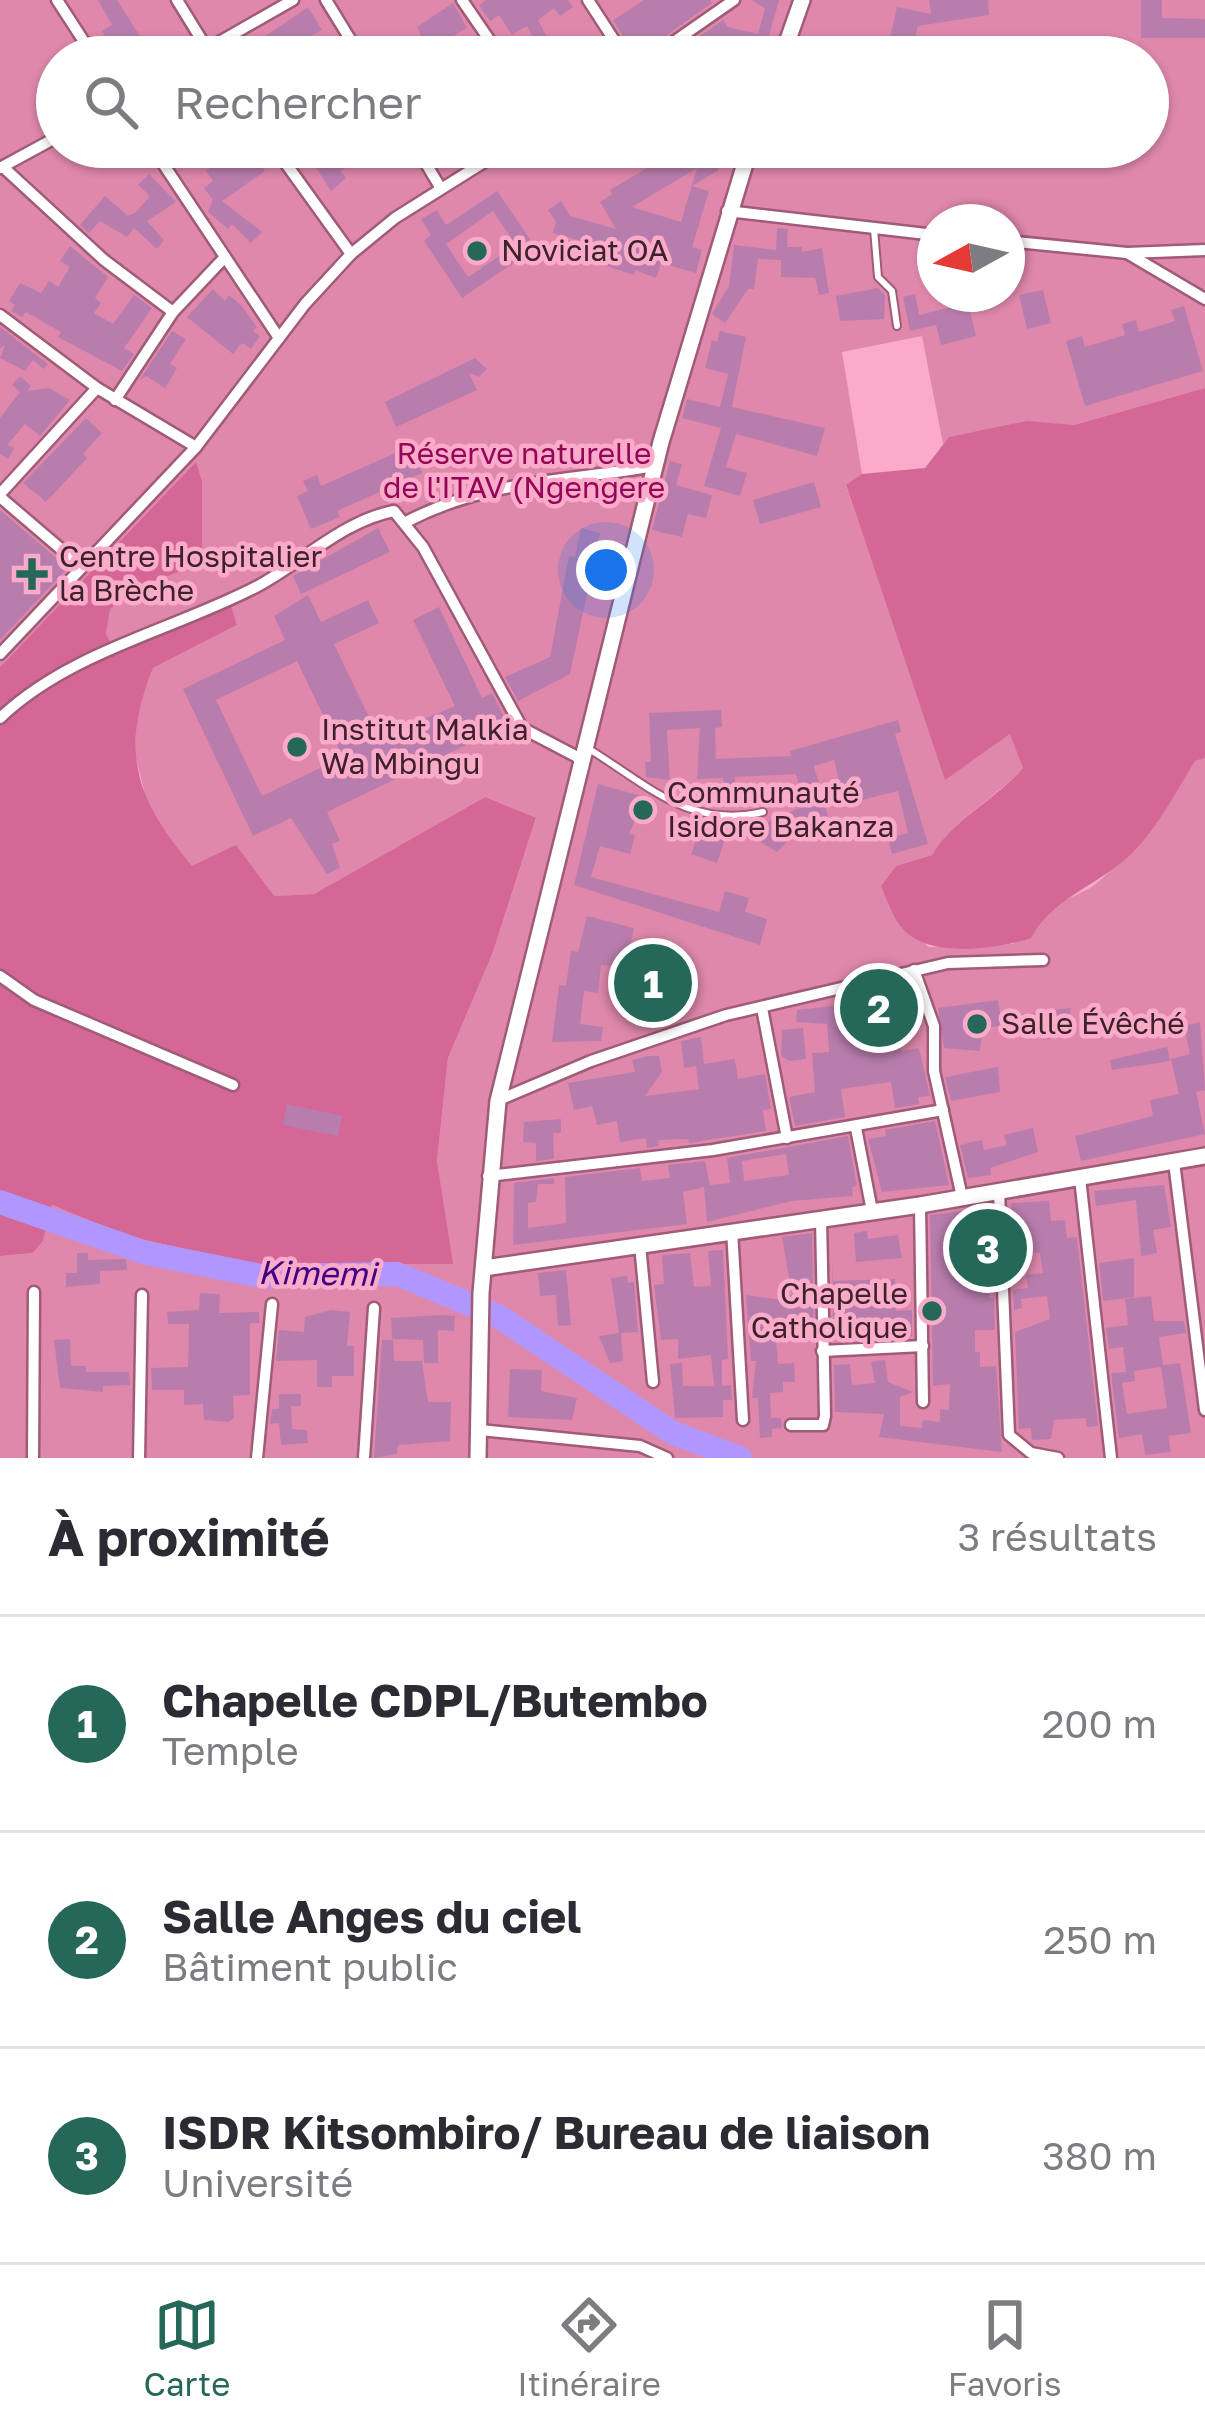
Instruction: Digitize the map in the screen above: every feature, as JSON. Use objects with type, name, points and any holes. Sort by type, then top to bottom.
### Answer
[{"type":"street","points":[[57,0],[80,36]]},
{"type":"street","points":[[177,0],[199,36]]},
{"type":"street","points":[[236,36],[293,0]]},
{"type":"street","points":[[326,0],[348,36]]},
{"type":"street","points":[[462,0],[487,36]]},
{"type":"street","points":[[588,0],[611,36]]},
{"type":"street","points":[[682,36],[734,0]]},
{"type":"street","points":[[789,36],[802,0]]},
{"type":"street","points":[[36,149],[1,168],[104,260],[173,312]]},
{"type":"street","points":[[166,168],[279,338]]},
{"type":"street","points":[[289,168],[351,254]]},
{"type":"street","points":[[429,168],[440,187]]},
{"type":"street","points":[[0,654],[196,447],[351,254],[472,168]]},
{"type":"street","points":[[478,1458],[488,1176],[497,1101],[655,466],[743,168]]},
{"type":"street","points":[[727,212],[917,233]]},
{"type":"street","points":[[1025,244],[1127,253],[1205,250]]},
{"type":"street","points":[[1127,253],[1205,298]]},
{"type":"street","points":[[115,400],[173,312],[224,257]]},
{"type":"street","points":[[0,315],[115,400],[196,447]]},
{"type":"street","points":[[82,567],[0,495],[98,388]]},
{"type":"street","points":[[407,521],[482,489],[590,479],[655,466]]},
{"type":"street","points":[[0,718],[83,661],[256,587],[394,511],[407,521],[522,728],[584,754]]},
{"type":"street","points":[[497,1101],[629,1048],[762,1008],[914,970],[1043,960]]},
{"type":"street","points":[[914,970],[934,1027],[934,1071],[962,1197]]},
{"type":"street","points":[[0,976],[34,1000],[232,1085]]},
{"type":"street","points":[[762,1008],[788,1138]]},
{"type":"street","points":[[488,1176],[788,1138],[943,1110]]},
{"type":"street","points":[[856,1128],[872,1211]]},
{"type":"street","points":[[484,1268],[920,1204],[1205,1156]]},
{"type":"street","points":[[1174,1162],[1205,1410]]},
{"type":"street","points":[[1080,1178],[1111,1458]]},
{"type":"street","points":[[999,1191],[1009,1435],[1031,1453],[1058,1458]]},
{"type":"street","points":[[920,1204],[923,1402]]},
{"type":"street","points":[[791,1425],[823,1425],[821,1218]]},
{"type":"street","points":[[732,1231],[743,1420]]},
{"type":"street","points":[[640,1245],[653,1382]]},
{"type":"street","points":[[33,1458],[34,1292]]},
{"type":"street","points":[[139,1458],[142,1295]]},
{"type":"street","points":[[256,1458],[272,1304]]},
{"type":"street","points":[[364,1458],[374,1308]]},
{"type":"street","points":[[822,1352],[923,1346]]},
{"type":"street","points":[[480,1430],[640,1446],[667,1458]]},
{"type":"lane","points":[[874,229],[878,278],[892,291],[898,326]]},
{"type":"lane","points":[[584,754],[662,801],[706,816],[737,818],[763,812]]},
{"type":"green space","name":"Réserve naturelle de l'ITAV (Ngengere","points":[[0,0],[1205,0],[1205,388],[1074,425],[1027,422],[950,437],[943,444],[922,336],[842,352],[862,474],[846,486],[945,779],[1011,733],[1023,768],[951,831],[932,855],[896,866],[881,886],[928,947],[1013,944],[1046,910],[1092,887],[1137,848],[1195,761],[1205,758],[1205,1458],[0,1458],[0,1256],[33,1253],[43,1241],[52,1205],[127,1236],[256,1265],[452,1264],[437,1161],[448,1058],[493,952],[536,819],[485,797],[314,894],[274,896],[192,867],[152,819],[135,756],[137,708],[153,668],[237,625],[231,607],[114,652],[106,635],[109,609],[177,570],[201,512],[196,463],[0,667]]},
{"type":"shaded area","points":[[1205,388],[1205,758],[1195,761],[1137,848],[1052,911],[1031,938],[964,949],[929,945],[915,938],[896,920],[881,886],[896,866],[932,855],[951,831],[1023,768],[1010,734],[945,780],[846,485],[862,474],[925,468],[949,437],[1027,421],[1074,425]]},
{"type":"shaded area","points":[[196,462],[202,482],[202,563],[144,585],[110,609],[106,634],[115,651],[231,606],[237,625],[153,668],[137,725],[136,750],[146,796],[192,866],[236,845],[274,896],[314,894],[485,797],[536,818],[493,952],[448,1058],[437,1161],[453,1264],[256,1265],[127,1236],[52,1205],[43,1241],[33,1253],[0,1256],[0,667]]},
{"type":"building","points":[[98,0],[117,0],[140,36],[105,36],[102,31],[112,25]]},
{"type":"building","points":[[486,0],[568,0],[573,7],[560,16],[554,8],[538,20],[546,36],[532,36],[527,26],[512,35],[499,15],[490,21],[479,5]]},
{"type":"building","points":[[644,0],[712,3],[666,36],[623,36],[613,20]]},
{"type":"building","points":[[751,0],[779,0],[769,36],[700,36],[723,20],[728,27],[758,34],[765,8]]},
{"type":"building","points":[[929,0],[988,0],[989,15],[918,26],[916,36],[890,36],[897,7],[931,14]]},
{"type":"building","points":[[1141,0],[1162,0],[1162,18],[1205,19],[1205,38],[1141,36]]},
{"type":"building","points":[[453,3],[467,28],[453,36],[422,36],[417,27]]},
{"type":"building","points":[[308,7],[322,30],[310,36],[265,36]]},
{"type":"building","points":[[316,168],[345,168],[340,171],[346,178],[331,191]]},
{"type":"building","points":[[647,168],[697,168],[718,168],[692,186],[709,191],[692,247],[702,250],[696,273],[661,263],[656,278],[635,270],[634,275],[603,265],[606,248],[553,233],[556,222],[548,210],[561,201],[570,216],[616,229],[600,202],[612,194],[610,190]],"holes":[[[697,168],[681,222],[632,207]]]},
{"type":"building","points":[[206,171],[265,171],[222,201],[262,232],[251,243],[232,224],[228,229],[208,212],[213,200],[204,188],[213,181]]},
{"type":"building","points":[[149,174],[176,202],[147,221],[164,240],[157,249],[134,228],[127,237],[100,221],[89,233],[80,225],[105,196],[128,216],[136,212],[150,196],[138,185]]},
{"type":"building","points":[[497,191],[536,248],[462,298],[424,241],[431,235],[421,219],[437,210],[446,225]],"holes":[[[493,211],[516,245],[468,277],[446,244]]]},
{"type":"building","points":[[777,228],[788,229],[787,247],[802,247],[802,252],[822,248],[829,293],[819,295],[815,278],[781,277],[781,260],[758,259],[754,289],[748,289],[725,323],[712,314],[729,286],[734,245],[776,250]]},
{"type":"building","points":[[70,246],[108,277],[95,298],[101,303],[94,313],[113,324],[134,295],[152,308],[124,348],[134,354],[122,371],[58,337],[61,332],[26,312],[22,317],[11,311],[15,305],[9,301],[20,283],[41,293],[49,281],[58,287],[70,267],[60,261]]},
{"type":"building","points":[[878,288],[885,295],[884,319],[840,321],[836,296]]},
{"type":"building","points":[[213,289],[225,301],[229,295],[241,305],[257,327],[253,331],[260,336],[251,349],[242,343],[233,354],[187,317]]},
{"type":"building","points":[[1043,290],[1051,323],[1027,329],[1025,294]]},
{"type":"building","points":[[915,294],[919,315],[970,312],[976,336],[941,345],[936,325],[910,331],[903,297]]},
{"type":"building","points":[[1184,306],[1203,371],[1085,406],[1066,341],[1082,336],[1085,347],[1125,335],[1122,324],[1136,320],[1139,332],[1175,321],[1171,310]]},
{"type":"building","points":[[0,327],[48,364],[44,369],[33,360],[25,371],[0,358],[5,345],[0,348]]},
{"type":"building","points":[[172,331],[186,339],[170,364],[177,368],[165,388],[146,376],[139,381]]},
{"type":"building","points":[[720,331],[746,337],[732,407],[825,428],[817,456],[736,434],[726,467],[747,473],[740,496],[704,486],[721,428],[682,418],[687,399],[720,407],[728,374],[705,368],[712,340],[717,342]]},
{"type":"building","points":[[475,358],[487,369],[479,377],[469,373],[477,390],[396,427],[385,402]]},
{"type":"building","points":[[20,376],[31,386],[27,391],[49,388],[70,400],[40,436],[25,424],[7,445],[14,448],[8,459],[0,454],[0,418],[20,392],[12,385]]},
{"type":"building","points":[[86,418],[102,433],[83,454],[87,458],[46,502],[23,483]]},
{"type":"building","points":[[411,446],[422,473],[337,511],[340,517],[311,529],[297,496],[308,491],[303,481],[317,475],[321,486]]},
{"type":"building","points":[[670,461],[682,464],[676,485],[712,495],[706,518],[688,514],[682,537],[652,530]]},
{"type":"building","points":[[814,482],[821,507],[760,524],[753,500]]},
{"type":"building","name":"Centre Hospitalier la Brèche","points":[[0,510],[68,568],[0,640]]},
{"type":"building","points":[[378,528],[390,552],[301,594],[293,576]]},
{"type":"building","points":[[581,528],[600,533],[570,674],[518,701],[505,677],[550,657],[569,556],[575,557]]},
{"type":"building","points":[[308,595],[321,622],[368,600],[379,623],[334,644],[379,738],[455,706],[413,620],[439,607],[482,698],[492,693],[508,725],[327,812],[340,841],[332,844],[340,868],[327,874],[291,818],[253,836],[183,689],[285,640],[274,616]],"holes":[[[297,661],[343,757],[262,796],[216,700]]]},
{"type":"building","points":[[721,710],[722,727],[715,728],[716,759],[791,756],[790,751],[898,720],[901,732],[895,734],[928,844],[892,854],[888,838],[908,833],[898,791],[845,804],[834,760],[814,766],[832,831],[790,839],[777,852],[762,843],[758,833],[763,824],[805,805],[796,774],[735,777],[736,808],[724,807],[723,778],[697,779],[700,728],[667,730],[670,780],[646,777],[645,762],[651,762],[649,713]]},
{"type":"building","points":[[598,784],[645,797],[629,834],[635,835],[630,854],[600,846],[591,877],[719,912],[725,891],[749,898],[745,912],[767,919],[760,945],[574,885]]},
{"type":"building","points":[[703,823],[727,832],[717,863],[691,854]]},
{"type":"building","points":[[587,916],[634,928],[626,962],[649,963],[655,991],[623,989],[625,967],[601,965],[598,993],[584,991],[580,1024],[603,1027],[601,1041],[552,1042],[559,985],[566,986],[571,951],[578,952]]},
{"type":"building","points":[[914,998],[922,1023],[897,1026],[901,1051],[919,1048],[930,1096],[918,1097],[919,1104],[895,1108],[891,1082],[841,1089],[845,1117],[795,1126],[789,1097],[815,1092],[812,1053],[829,1052],[827,1024],[796,1022],[797,1010],[850,1004],[849,1024],[881,1020],[879,1003]]},
{"type":"building","points":[[998,1000],[1002,1026],[983,1028],[980,1051],[944,1048],[938,1008]]},
{"type":"building","points":[[1070,1008],[1071,1019],[1056,1021],[1058,1038],[1043,1040],[1041,1023],[1005,1028],[1004,1017]]},
{"type":"building","points":[[1200,1022],[1205,1090],[1196,1092],[1205,1134],[1081,1161],[1075,1136],[1153,1116],[1150,1100],[1179,1094],[1171,1059],[1190,1054],[1184,1026]]},
{"type":"building","points":[[803,1028],[806,1059],[790,1061],[781,1056],[782,1030]]},
{"type":"building","points":[[701,1037],[704,1064],[735,1059],[738,1079],[765,1074],[771,1109],[763,1110],[766,1131],[689,1143],[688,1139],[658,1140],[659,1146],[647,1148],[646,1138],[620,1142],[617,1121],[597,1125],[592,1106],[574,1110],[568,1083],[635,1072],[632,1060],[648,1056],[659,1056],[662,1072],[645,1096],[699,1089],[696,1066],[684,1068],[681,1041]]},
{"type":"building","points":[[1167,1047],[1170,1061],[1112,1070],[1110,1060]]},
{"type":"building","points":[[998,1067],[1000,1092],[951,1101],[945,1077]]},
{"type":"building","points":[[287,1104],[342,1116],[338,1136],[283,1125]]},
{"type":"building","points":[[561,1119],[561,1133],[553,1133],[554,1159],[536,1161],[536,1143],[523,1142],[524,1122]]},
{"type":"building","points":[[935,1121],[949,1185],[882,1192],[868,1139],[886,1136],[885,1130]]},
{"type":"building","points":[[1033,1128],[1038,1152],[990,1168],[991,1175],[968,1178],[960,1145],[982,1140],[984,1150],[1007,1145],[1004,1135]]},
{"type":"building","points":[[848,1136],[857,1186],[852,1187],[853,1196],[791,1201],[707,1222],[704,1187],[683,1192],[687,1224],[513,1245],[514,1183],[554,1178],[554,1184],[538,1184],[536,1202],[528,1203],[528,1228],[566,1223],[565,1177],[640,1168],[642,1181],[670,1178],[668,1165],[705,1161],[710,1185],[730,1183],[727,1158]],"holes":[[[786,1154],[789,1175],[744,1181],[742,1161]]]},
{"type":"building","points":[[1164,1185],[1171,1227],[1153,1230],[1157,1253],[1141,1256],[1136,1200],[1096,1206],[1094,1191]]},
{"type":"building","points":[[1049,1201],[1051,1221],[1065,1220],[1067,1238],[1077,1237],[1098,1426],[1087,1427],[1086,1418],[1054,1420],[1051,1439],[1032,1440],[1031,1428],[1019,1429],[1015,1332],[1050,1319],[1047,1296],[1021,1299],[1022,1308],[1014,1310],[1013,1290],[1028,1288],[1026,1275],[1043,1273],[1040,1253],[1032,1253],[1028,1235],[1011,1236],[1010,1214],[1012,1203]]},
{"type":"building","points":[[962,1211],[963,1219],[990,1216],[989,1298],[994,1298],[995,1330],[975,1330],[975,1352],[980,1352],[980,1367],[996,1366],[1002,1452],[879,1437],[884,1414],[835,1412],[834,1365],[850,1364],[852,1385],[875,1383],[871,1362],[885,1360],[888,1382],[913,1392],[900,1397],[900,1426],[922,1428],[923,1420],[940,1422],[940,1409],[949,1410],[950,1384],[933,1386],[930,1215]]},
{"type":"building","points":[[867,1231],[868,1239],[898,1235],[902,1258],[856,1262],[854,1233]]},
{"type":"building","points":[[812,1233],[814,1336],[776,1338],[778,1364],[794,1363],[795,1382],[783,1382],[783,1392],[770,1393],[771,1418],[781,1418],[782,1428],[772,1429],[772,1437],[760,1438],[758,1398],[752,1398],[756,1361],[751,1361],[746,1295],[783,1300],[783,1295],[792,1295],[782,1237]]},
{"type":"building","points":[[723,1250],[728,1359],[722,1360],[722,1386],[731,1385],[732,1400],[723,1400],[723,1417],[675,1418],[670,1364],[682,1363],[683,1386],[714,1386],[711,1355],[678,1359],[678,1339],[661,1340],[654,1285],[664,1284],[662,1255],[690,1253],[694,1287],[711,1286],[708,1251]]},
{"type":"building","points":[[77,1253],[88,1253],[88,1260],[126,1259],[127,1270],[100,1271],[100,1284],[66,1287],[66,1273],[77,1273]]},
{"type":"building","points":[[1134,1258],[1134,1297],[1103,1301],[1099,1263]]},
{"type":"building","points":[[832,1259],[833,1281],[895,1279],[896,1311],[912,1310],[912,1336],[842,1338],[840,1319],[833,1319]]},
{"type":"building","points":[[566,1270],[571,1325],[558,1326],[556,1295],[540,1296],[538,1273]]},
{"type":"building","points":[[627,1276],[628,1283],[634,1282],[638,1332],[621,1333],[623,1361],[610,1363],[599,1336],[619,1333],[611,1278]]},
{"type":"building","points":[[200,1293],[220,1294],[219,1313],[259,1312],[259,1323],[250,1323],[250,1395],[233,1396],[234,1418],[229,1422],[204,1420],[203,1404],[184,1405],[184,1390],[152,1390],[151,1368],[188,1367],[189,1324],[168,1324],[167,1312],[199,1310]]},
{"type":"building","points":[[1151,1296],[1154,1321],[1184,1321],[1186,1333],[1159,1337],[1163,1365],[1180,1363],[1191,1433],[1168,1436],[1171,1452],[1145,1455],[1142,1434],[1119,1438],[1111,1373],[1126,1372],[1123,1347],[1109,1349],[1106,1328],[1128,1325],[1125,1299]],"holes":[[[1161,1367],[1167,1408],[1127,1414],[1122,1383],[1135,1381],[1134,1371]]]},
{"type":"building","points":[[331,1310],[350,1312],[347,1346],[354,1346],[354,1376],[332,1376],[332,1387],[317,1387],[317,1360],[276,1361],[279,1330],[304,1332],[305,1317]]},
{"type":"building","points":[[455,1316],[454,1331],[438,1330],[438,1363],[424,1363],[423,1340],[392,1339],[391,1318]]},
{"type":"building","points":[[70,1339],[71,1366],[86,1366],[86,1372],[129,1372],[130,1385],[103,1386],[103,1392],[60,1388],[54,1340]]},
{"type":"building","points":[[382,1340],[393,1340],[394,1361],[422,1361],[428,1402],[451,1402],[450,1441],[398,1445],[397,1454],[374,1458]]},
{"type":"building","points":[[510,1369],[542,1370],[541,1391],[577,1398],[572,1420],[508,1417]]},
{"type":"building","points":[[279,1394],[301,1394],[301,1406],[291,1406],[292,1429],[307,1430],[308,1443],[281,1445],[279,1423],[270,1424],[272,1409],[279,1409]]},
{"type":"waterway","name":"Kimemi","points":[[0,1202],[146,1253],[261,1276],[397,1274],[498,1316],[673,1433],[740,1458]]},
{"type":"place","name":"Noviciat OA","points":[[477,251]]},
{"type":"place","name":"Centre Hospitalier la Brèche","points":[[32,574]]},
{"type":"place","name":"Institut Malkia Wa Mbingu","points":[[297,747]]},
{"type":"place","name":"Communauté Isidore Bakanza","points":[[643,810]]},
{"type":"place","name":"Chapelle CDPL/Butembo","points":[[653,983]]},
{"type":"place","name":"Salle Anges du ciel","points":[[879,1008]]},
{"type":"place","name":"Salle Évêché","points":[[977,1024]]},
{"type":"place","name":"ISDR Kitsombiro/ Bureau de liaison","points":[[988,1248]]},
{"type":"place","name":"Chapelle Catholique","points":[[932,1311]]}]
